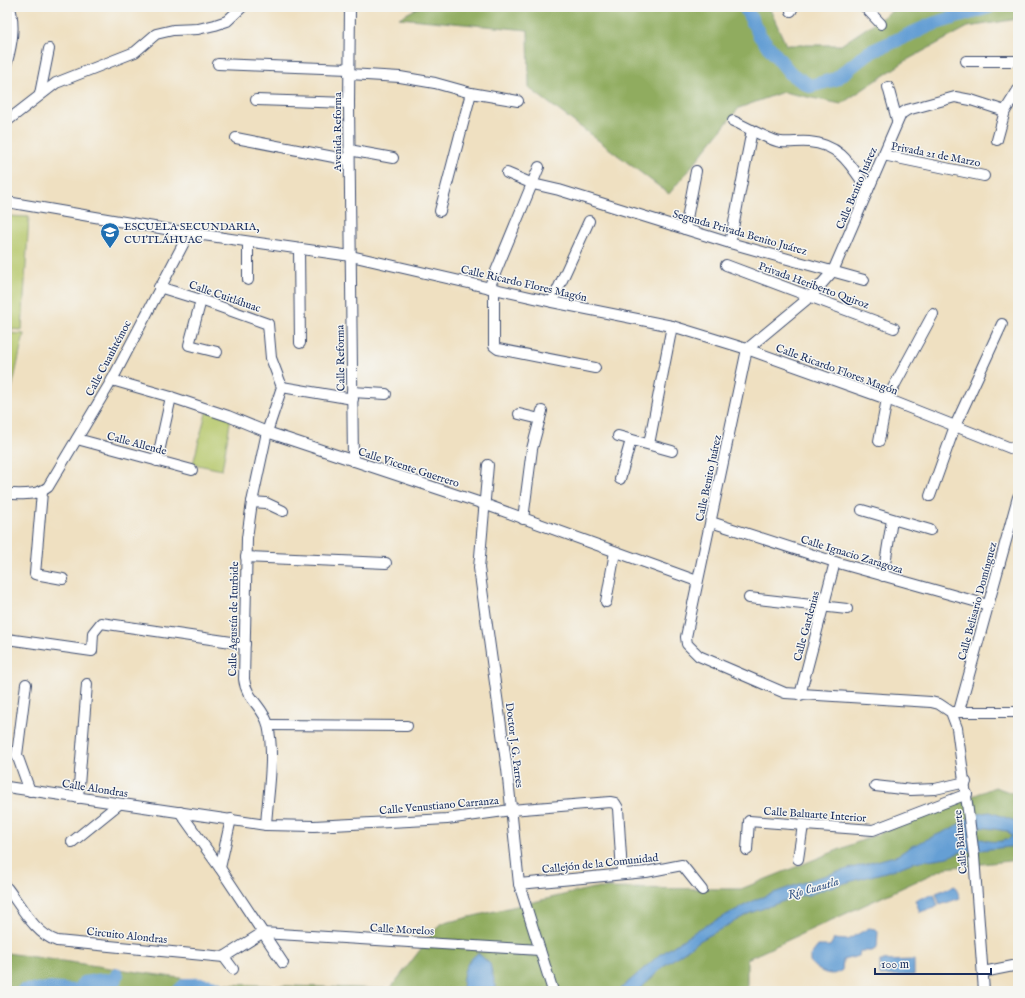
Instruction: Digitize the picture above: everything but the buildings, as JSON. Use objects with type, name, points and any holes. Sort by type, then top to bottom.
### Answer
[{"type":"street","points":[[7,62],[13,39],[14,25],[10,7]]},
{"type":"street","points":[[7,121],[56,83],[135,52],[156,34],[173,30],[198,29],[215,25],[227,21],[242,7]]},
{"type":"street","name":"Avenida Reforma","points":[[350,7],[349,155],[351,256]]},
{"type":"street","points":[[865,7],[881,24]]},
{"type":"street","points":[[40,94],[49,49]]},
{"type":"street","points":[[966,61],[1018,61]]},
{"type":"street","points":[[218,64],[349,71],[400,77],[436,83],[471,93],[518,102]]},
{"type":"street","points":[[888,87],[897,120]]},
{"type":"street","points":[[997,140],[1005,111],[1018,90]]},
{"type":"street","points":[[440,211],[471,93]]},
{"type":"street","points":[[897,120],[901,114],[907,110],[955,97],[971,100],[1005,111]]},
{"type":"street","points":[[256,100],[349,103]]},
{"type":"street","name":"Calle Benito Juárez","points":[[897,120],[833,271],[811,296],[747,349],[686,637],[687,644],[692,651],[699,656],[785,693],[931,702],[939,704],[955,712]]},
{"type":"street","points":[[733,121],[780,142],[808,142],[824,144],[838,151],[853,167],[868,190]]},
{"type":"street","points":[[730,244],[752,130]]},
{"type":"street","points":[[236,138],[349,155],[394,158]]},
{"type":"street","name":"Privada 21 de Marzo","points":[[883,155],[984,176]]},
{"type":"street","points":[[539,167],[492,288],[494,346],[498,349],[595,368]]},
{"type":"street","points":[[685,229],[696,171]]},
{"type":"street","name":"Segunda Privada Benito Juárez","points":[[507,173],[533,184],[559,190],[730,244],[864,280]]},
{"type":"street","name":"Calle Ricardo Flores Magón","points":[[7,202],[189,233],[351,256],[552,302],[672,326],[747,349],[887,399],[1018,451]]},
{"type":"street","points":[[552,302],[589,221]]},
{"type":"street","name":"Calle Cuauhtémoc","points":[[42,492],[48,487],[112,380],[159,287],[189,233]]},
{"type":"street","points":[[248,242],[248,280]]},
{"type":"street","points":[[299,249],[300,343]]},
{"type":"street","name":"Calle Reforma","points":[[351,256],[353,461]]},
{"type":"street","name":"Privada Heriberto Quiroz","points":[[726,265],[894,328]]},
{"type":"street","name":"Calle Cuitláhuac","points":[[159,287],[268,324],[271,358],[282,387]]},
{"type":"street","points":[[201,300],[189,345],[216,352]]},
{"type":"street","points":[[879,441],[887,399],[933,314]]},
{"type":"street","points":[[930,496],[955,426],[1002,324]]},
{"type":"street","points":[[649,444],[672,326]]},
{"type":"street","name":"Calle Vicente Guerrero","points":[[112,380],[171,397],[228,416],[267,432],[484,504],[697,581]]},
{"type":"street","points":[[267,432],[282,387],[353,396],[386,394]]},
{"type":"street","points":[[157,461],[171,397]]},
{"type":"street","points":[[519,414],[541,415],[532,449],[523,519]]},
{"type":"street","name":"Calle Agustín de Iturbide","points":[[266,825],[271,754],[268,725],[264,713],[245,689],[245,644],[246,557],[252,502],[267,432]]},
{"type":"street","points":[[618,436],[672,451]]},
{"type":"street","name":"Calle Allende","points":[[77,439],[192,470]]},
{"type":"street","points":[[620,479],[631,440]]},
{"type":"street","name":"Doctor J. G. Parres","points":[[488,465],[479,568],[506,761],[510,810],[520,884],[552,988]]},
{"type":"street","points":[[7,494],[42,492],[34,574],[63,580]]},
{"type":"street","name":"Calle Belisario Domínguez","points":[[955,712],[988,606],[1018,498]]},
{"type":"street","points":[[252,502],[266,503],[283,511]]},
{"type":"street","points":[[862,510],[930,530]]},
{"type":"street","points":[[883,576],[892,520]]},
{"type":"street","name":"Calle Ignacio Zaragoza","points":[[711,522],[835,562],[988,606]]},
{"type":"street","points":[[606,602],[615,552]]},
{"type":"street","points":[[246,557],[386,563]]},
{"type":"street","name":"Calle Gardenias","points":[[800,695],[835,562]]},
{"type":"street","points":[[749,598],[847,609]]},
{"type":"street","points":[[7,639],[92,651],[93,633],[101,623],[245,644]]},
{"type":"street","points":[[26,684],[17,755],[30,791]]},
{"type":"street","points":[[78,798],[87,684]]},
{"type":"street","points":[[955,712],[1018,712]]},
{"type":"street","name":"Calle Baluarte","points":[[955,712],[966,782],[974,856],[984,991]]},
{"type":"street","points":[[268,725],[407,726]]},
{"type":"street","points":[[876,786],[911,790],[935,789],[966,782]]},
{"type":"street","name":"Calle Alondras","points":[[7,787],[266,825]]},
{"type":"street","name":"Calle Baluarte Interior","points":[[747,850],[749,821],[874,830],[967,794]]},
{"type":"street","name":"Calle Venustiano Carranza","points":[[266,825],[314,826],[447,819],[510,810],[610,802],[615,803],[618,808],[622,873]]},
{"type":"street","points":[[72,842],[119,804]]},
{"type":"street","points":[[180,812],[220,868],[283,963]]},
{"type":"street","points":[[220,868],[231,819]]},
{"type":"street","points":[[798,859],[803,825]]},
{"type":"street","name":"Callejón de la Comunidad","points":[[520,884],[622,873],[646,872],[682,865],[702,890]]},
{"type":"street","name":"Circuito Alondras","points":[[7,888],[47,937],[57,940],[224,957]]},
{"type":"street","points":[[233,969],[224,957],[262,933]]},
{"type":"street","name":"Calle Morelos","points":[[262,933],[540,950]]},
{"type":"street","points":[[983,972],[1018,965]]},
{"type":"green space","points":[[419,7],[769,7],[786,45],[841,45],[898,7],[1018,7],[1018,19],[968,27],[907,60],[841,104],[783,92],[739,108],[669,194],[529,88],[528,30],[399,18]]},
{"type":"green space","points":[[7,216],[29,217],[22,330],[7,329]]},
{"type":"green space","points":[[7,333],[24,334],[7,411]]},
{"type":"green space","points":[[207,409],[231,417],[222,470],[193,464]]},
{"type":"green space","points":[[995,787],[1018,795],[1018,860],[945,868],[747,959],[747,991],[7,991],[7,953],[221,984],[390,989],[440,924],[593,888],[741,889]]},
{"type":"water","name":"Río Cuautla","points":[[990,812],[1018,822],[1018,846],[961,852],[948,857],[914,862],[896,869],[827,888],[809,895],[798,896],[750,913],[701,940],[665,965],[638,991],[618,991],[657,957],[699,929],[757,899],[813,879],[898,855],[912,846],[948,830],[977,814]],"holes":[[[982,827],[1007,831],[1012,836],[1004,841],[987,841],[977,837],[974,834],[976,830]]]},
{"type":"water","points":[[955,886],[960,898],[940,905],[936,893]]},
{"type":"water","points":[[934,894],[938,906],[920,912],[915,900]]},
{"type":"water","points":[[869,928],[876,929],[878,931],[877,948],[872,951],[860,951],[859,956],[843,960],[842,970],[838,973],[825,973],[810,962],[810,956],[818,946],[830,946],[834,939],[847,940]]},
{"type":"water","points":[[478,953],[490,964],[496,988],[501,991],[462,991],[465,970],[469,961]]},
{"type":"water","points":[[914,960],[914,975],[880,976],[880,961]]},
{"type":"waterway","points":[[745,7],[760,36],[791,74],[810,86],[836,79],[868,53],[933,24],[989,7]]},
{"type":"waterway","points":[[78,991],[84,983],[103,980],[114,981],[117,975]]},
{"type":"waterway","points":[[179,991],[185,985],[210,986],[219,988],[223,991]]},
{"type":"waterway","points":[[23,991],[48,989],[76,991]]},
{"type":"place","name":"ESCUELA SECUNDARIA, CUITLÁHUAC","points":[[110,249]]}]
